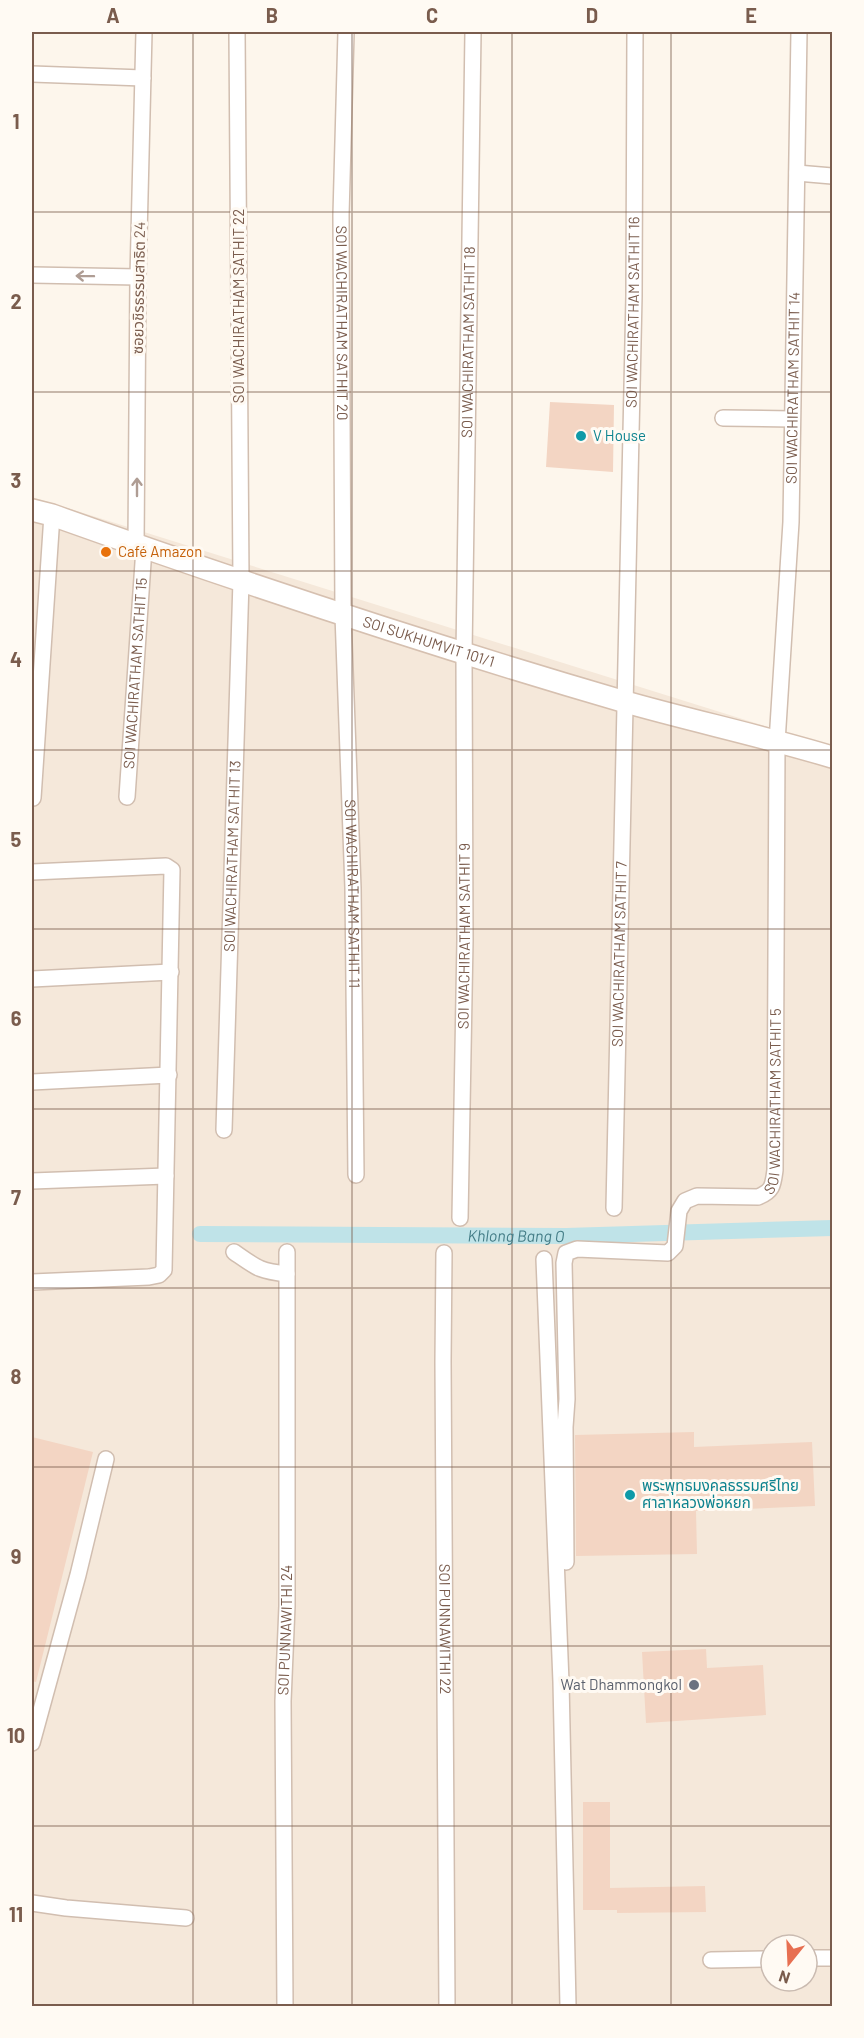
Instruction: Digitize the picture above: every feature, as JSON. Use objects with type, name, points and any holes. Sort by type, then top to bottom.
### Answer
[{"type":"street","name":"ซอยวชิรธรรมสาธิต 24","points":[[140,547],[138,277],[144,32]]},
{"type":"street","name":"SOI WACHIRATHAM SATHIT 22","points":[[237,32],[241,581]]},
{"type":"street","name":"SOI WACHIRATHAM SATHIT 20","points":[[343,615],[341,215],[346,32]]},
{"type":"street","name":"SOI WACHIRATHAM SATHIT 18","points":[[464,654],[473,32]]},
{"type":"street","name":"SOI WACHIRATHAM SATHIT 16","points":[[625,701],[634,296],[635,32]]},
{"type":"street","name":"SOI WACHIRATHAM SATHIT 14","points":[[777,742],[790,522],[799,32]]},
{"type":"street","points":[[32,74],[143,78]]},
{"type":"street","points":[[797,173],[832,176]]},
{"type":"street","points":[[32,274],[138,277]]},
{"type":"street","points":[[723,418],[792,419]]},
{"type":"street","points":[[33,798],[42,513]]},
{"type":"street","name":"SOI SUKHUMVIT 101/1","points":[[42,513],[464,654],[625,701],[832,757]]},
{"type":"street","name":"SOI WACHIRATHAM SATHIT 15","points":[[127,797],[140,547]]},
{"type":"street","name":"SOI WACHIRATHAM SATHIT 13","points":[[224,1130],[241,581]]},
{"type":"street","name":"SOI WACHIRATHAM SATHIT 11","points":[[343,615],[353,888],[357,1176]]},
{"type":"street","name":"SOI WACHIRATHAM SATHIT 9","points":[[460,1218],[465,940],[464,654]]},
{"type":"street","name":"SOI WACHIRATHAM SATHIT 7","points":[[614,1208],[625,701]]},
{"type":"street","name":"SOI WACHIRATHAM SATHIT 5","points":[[566,1562],[565,1427],[567,1399],[564,1263],[566,1253],[577,1249],[668,1253],[675,1246],[679,1211],[685,1201],[696,1196],[758,1197],[768,1193],[773,1185],[775,1170],[777,742]]},
{"type":"street","points":[[32,872],[166,866],[172,870],[164,1270],[159,1275],[133,1279],[32,1282]]},
{"type":"street","points":[[32,979],[171,972]]},
{"type":"street","points":[[32,1082],[169,1075]]},
{"type":"street","points":[[32,1180],[166,1176]]},
{"type":"street","points":[[234,1252],[256,1268],[287,1274]]},
{"type":"street","name":"SOI PUNNAWITHI 24","points":[[285,2007],[284,1701],[287,1252]]},
{"type":"street","name":"SOI PUNNAWITHI 22","points":[[444,1253],[447,2007]]},
{"type":"street","points":[[544,1259],[561,1682],[568,2007]]},
{"type":"street","points":[[32,1743],[106,1459]]},
{"type":"street","points":[[32,1903],[186,1918]]},
{"type":"street","points":[[711,1960],[759,1959]]},
{"type":"shaded area","points":[[32,497],[832,747],[832,2006],[32,2006]]},
{"type":"building","name":"V House","points":[[550,402],[614,405],[613,472],[546,467]]},
{"type":"building","name":"พระพุทธมงคลธรรมศรีไทย ศาลาหลวงพ่อหยก","points":[[694,1432],[694,1447],[812,1442],[815,1506],[696,1511],[697,1554],[576,1556],[575,1435]]},
{"type":"building","points":[[32,1437],[93,1452],[36,1682],[32,1681]]},
{"type":"building","points":[[706,1649],[707,1668],[763,1665],[766,1715],[646,1723],[642,1652]]},
{"type":"building","points":[[583,1802],[610,1802],[610,1888],[705,1886],[706,1912],[617,1913],[617,1910],[583,1910]]},
{"type":"waterway","name":"Khlong Bang O","points":[[200,1234],[566,1236],[832,1228]]},
{"type":"place","name":"V House","points":[[581,436]]},
{"type":"place","name":"Café Amazon","points":[[106,552]]},
{"type":"place","name":"พระพุทธมงคลธรรมศรีไทย ศาลาหลวงพ่อหยก","points":[[630,1495]]},
{"type":"place","name":"Wat Dhammongkol","points":[[694,1685]]}]
